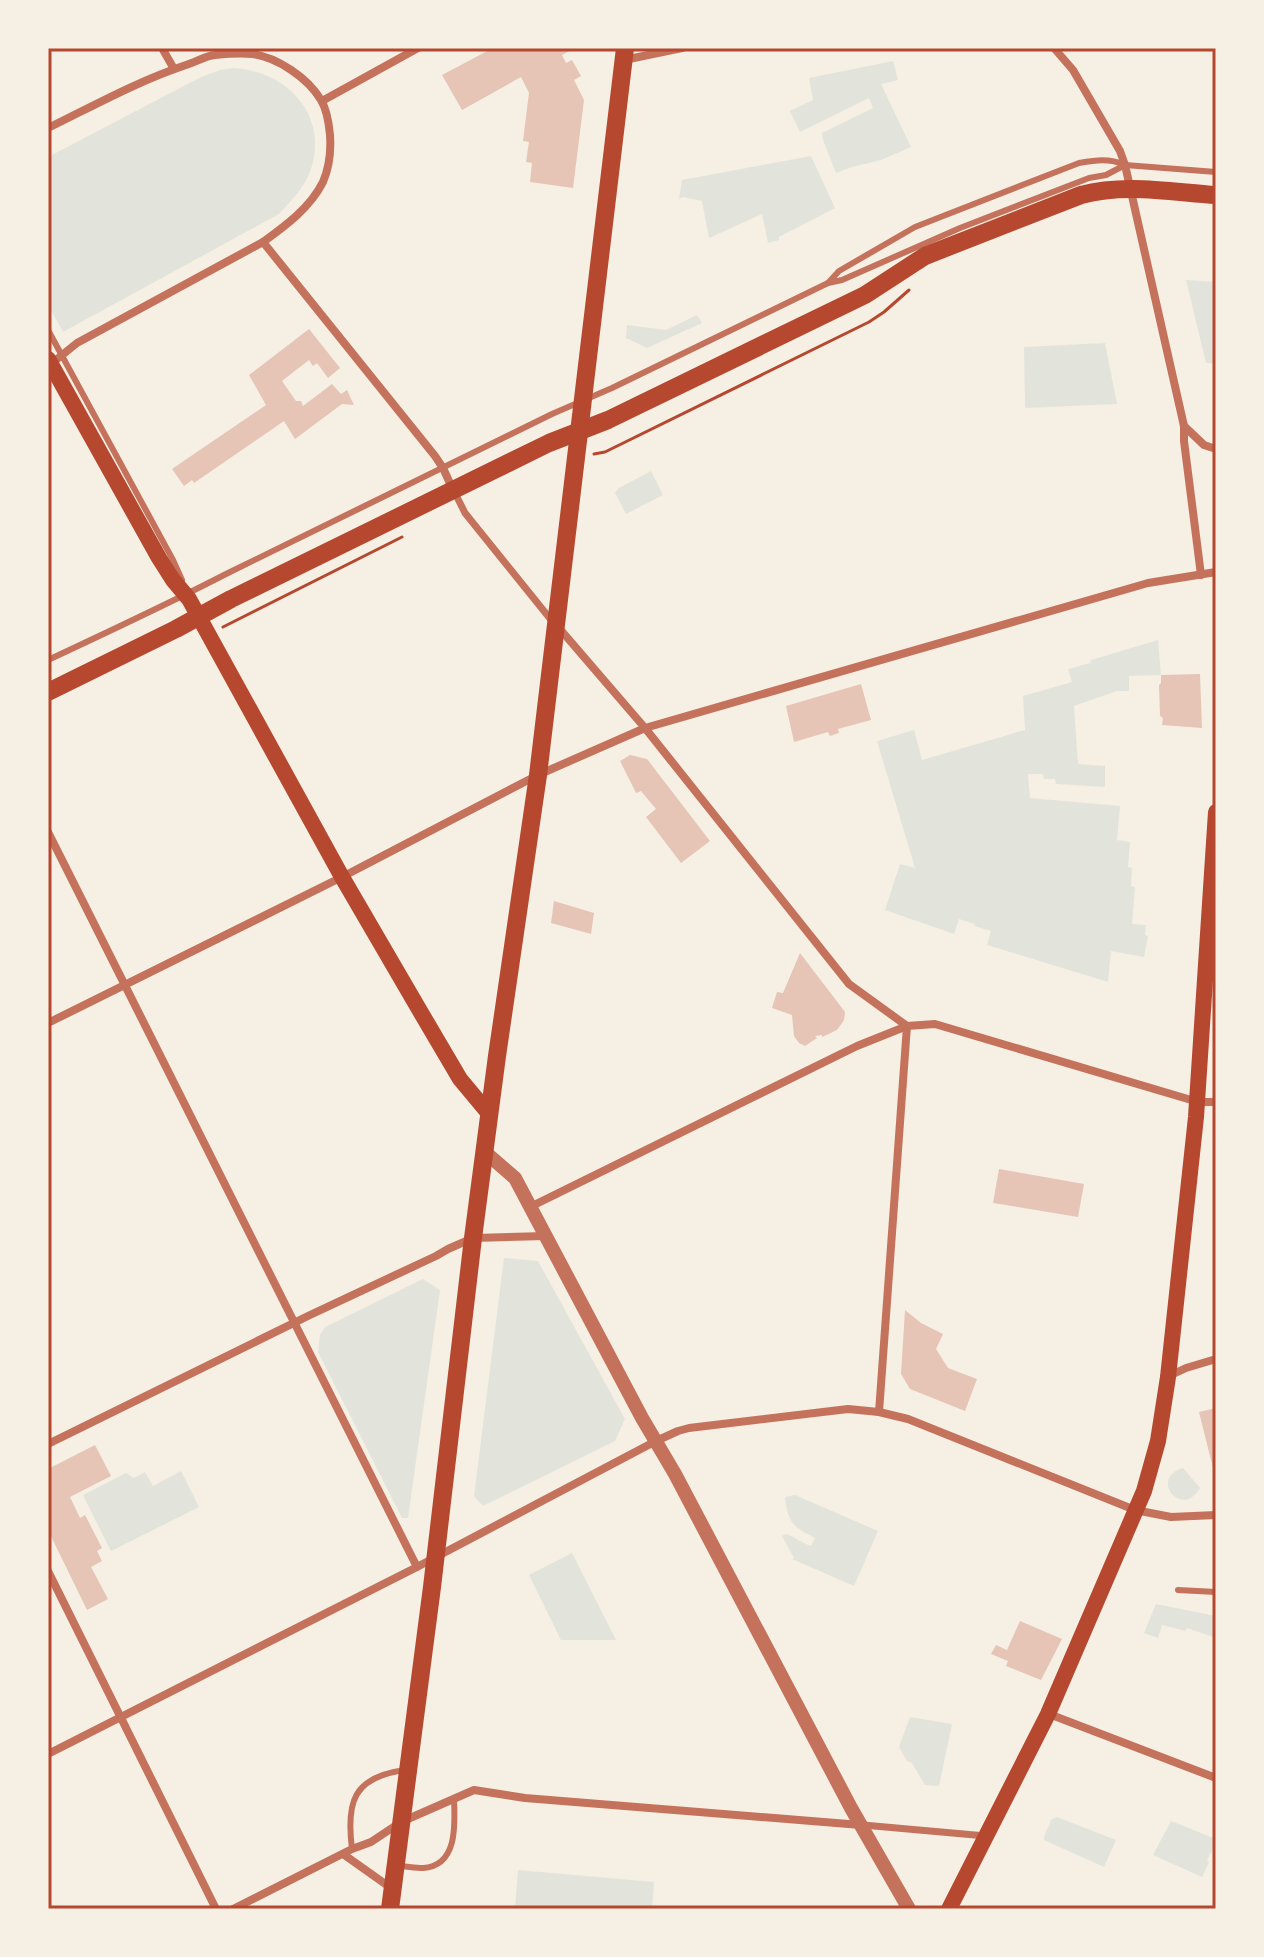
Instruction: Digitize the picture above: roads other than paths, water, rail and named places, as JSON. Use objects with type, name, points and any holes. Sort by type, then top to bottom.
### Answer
[{"type":"main road","points":[[390,1909],[436,1557],[473,1238],[538,775],[624,54]]},
{"type":"main road","points":[[48,692],[549,443],[622,414],[865,295],[906,267],[942,248],[1081,195],[1111,188],[1216,195]]},
{"type":"main road","points":[[52,361],[152,546],[173,580],[187,595],[342,877],[460,1079],[490,1115]]},
{"type":"main road","points":[[949,1909],[1048,1714],[1152,1466],[1168,1377],[1198,1102],[1216,812]]},
{"type":"street","points":[[162,48],[174,69]]},
{"type":"street","points":[[322,101],[418,48]]},
{"type":"street","points":[[624,54],[682,48]]},
{"type":"street","points":[[1054,48],[1073,70],[1125,165],[1184,426],[1201,575]]},
{"type":"street","points":[[48,128],[133,87],[212,55],[253,54],[289,69],[311,86],[322,101],[331,143],[323,183],[299,214],[263,242],[77,343],[52,361]]},
{"type":"street","points":[[263,242],[443,468],[465,513],[556,626],[645,728],[849,984],[907,1026]]},
{"type":"street","points":[[1184,426],[1204,445],[1216,449]]},
{"type":"street","points":[[48,1023],[342,877],[538,775],[645,728],[1148,583],[1216,572]]},
{"type":"street","points":[[48,832],[417,1567]]},
{"type":"street","points":[[530,1207],[857,1046],[907,1026],[935,1024],[1198,1102],[1216,1102]]},
{"type":"street","points":[[879,1412],[907,1026]]},
{"type":"street","points":[[485,1152],[515,1178],[909,1909]]},
{"type":"street","points":[[48,1444],[473,1238],[545,1236]]},
{"type":"street","points":[[1168,1377],[1216,1359]]},
{"type":"street","points":[[48,1754],[417,1567],[656,1441],[689,1428],[848,1409],[879,1412],[908,1419],[1135,1510],[1171,1517],[1216,1515]]},
{"type":"street","points":[[48,1571],[216,1909]]},
{"type":"street","points":[[1048,1714],[1216,1778]]},
{"type":"street","points":[[233,1909],[371,1842],[401,1822],[474,1790],[525,1798],[987,1836]]},
{"type":"street","points":[[347,1851],[393,1889]]},
{"type":"lane","points":[[828,283],[839,271],[915,227],[1079,163],[1101,159],[1125,165],[1216,172]]},
{"type":"lane","points":[[48,660],[828,283],[1125,165]]},
{"type":"lane","points":[[48,330],[52,361]]},
{"type":"lane","points":[[1178,1590],[1216,1592]]},
{"type":"lane","points":[[347,1851],[350,1809],[363,1785],[377,1776],[408,1769]]},
{"type":"lane","points":[[396,1866],[423,1868],[442,1861],[450,1850],[454,1836],[454,1799]]}]
